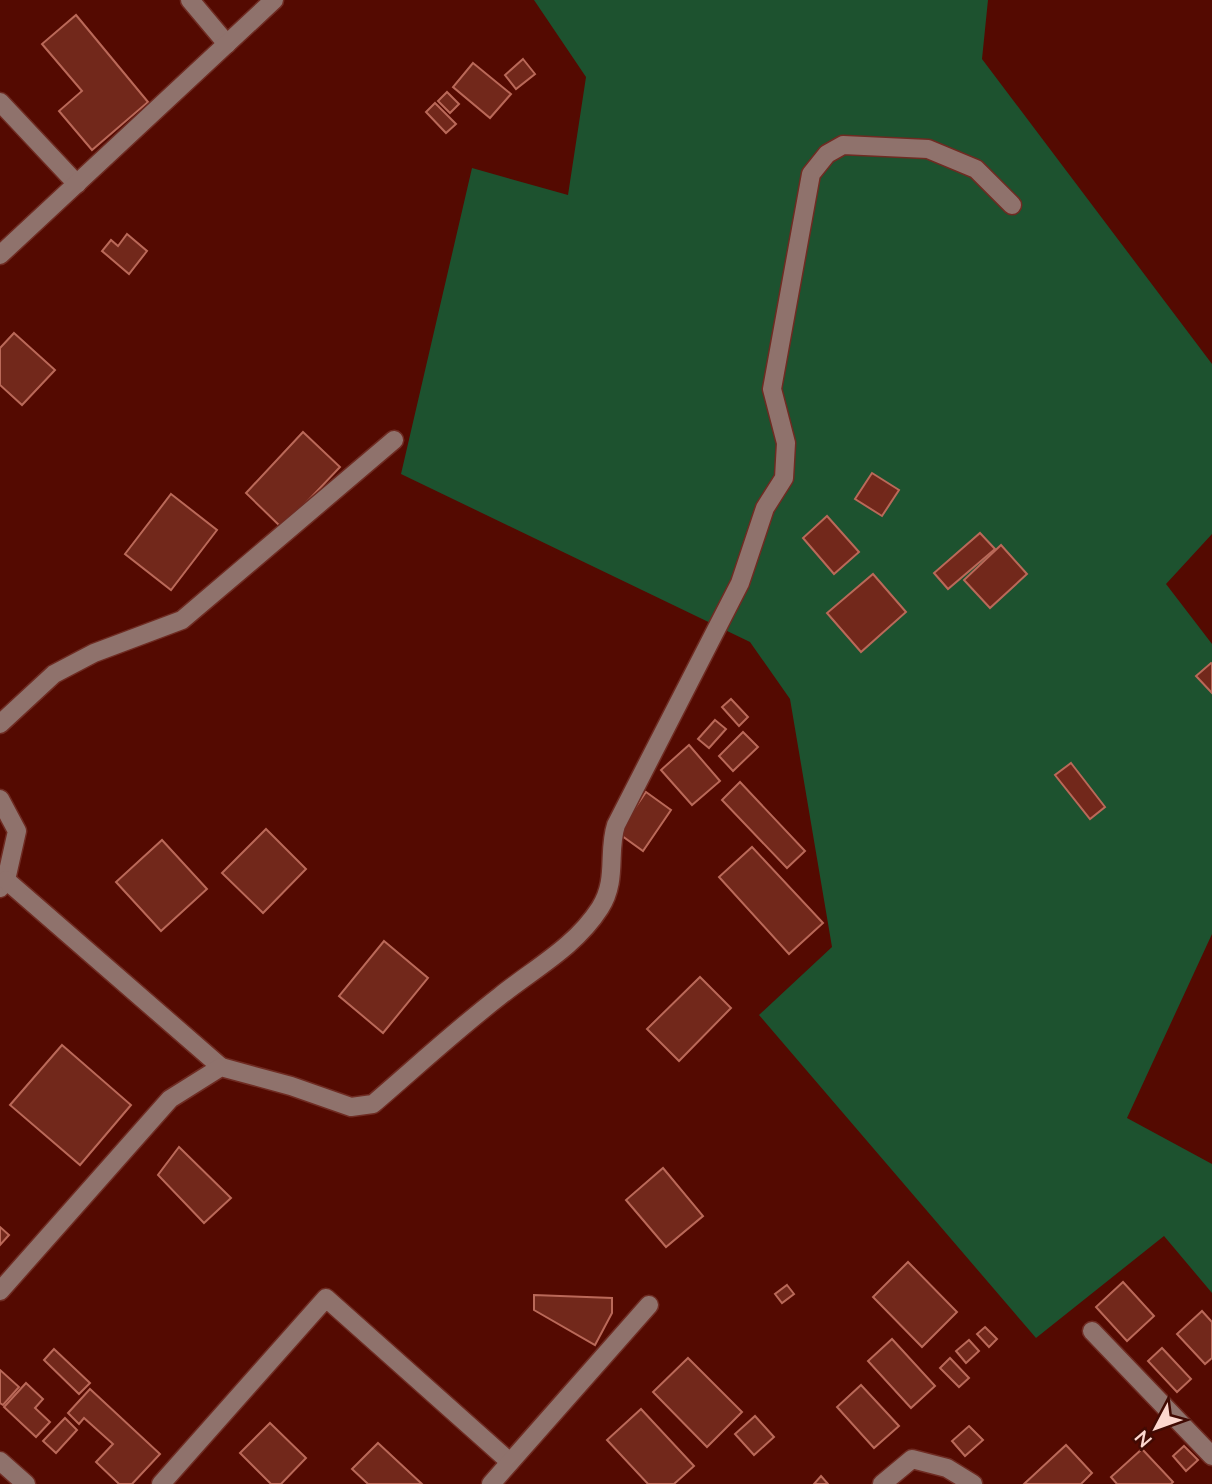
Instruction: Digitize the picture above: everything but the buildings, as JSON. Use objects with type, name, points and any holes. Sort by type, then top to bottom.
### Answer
[{"type":"street","points":[[190,0],[227,44]]},
{"type":"street","points":[[0,255],[274,0]]},
{"type":"street","points":[[0,102],[77,184]]},
{"type":"street","points":[[0,799],[17,831],[3,884],[221,1067],[291,1086],[351,1107],[373,1104],[499,996],[570,945],[601,906],[613,871],[612,836],[616,825],[740,583],[765,508],[783,478],[786,443],[772,389],[811,174],[827,154],[843,145],[928,149],[976,170],[1013,205]]},
{"type":"street","points":[[0,724],[54,674],[94,653],[182,620],[394,440]]},
{"type":"street","points":[[0,1291],[170,1099],[221,1067]]},
{"type":"street","points":[[161,1484],[326,1298],[510,1462]]},
{"type":"street","points":[[491,1484],[649,1306]]},
{"type":"street","points":[[1092,1331],[1212,1456]]},
{"type":"street","points":[[882,1484],[912,1459],[947,1468],[973,1484]]},
{"type":"street","points":[[0,1461],[26,1484]]},
{"type":"green space","points":[[534,0],[988,0],[982,59],[1212,364],[1212,534],[1166,584],[1212,644],[1212,934],[1127,1118],[1212,1164],[1212,1293],[1164,1236],[1036,1338],[759,1015],[832,947],[790,699],[750,642],[401,474],[472,168],[568,195],[586,77]]}]
